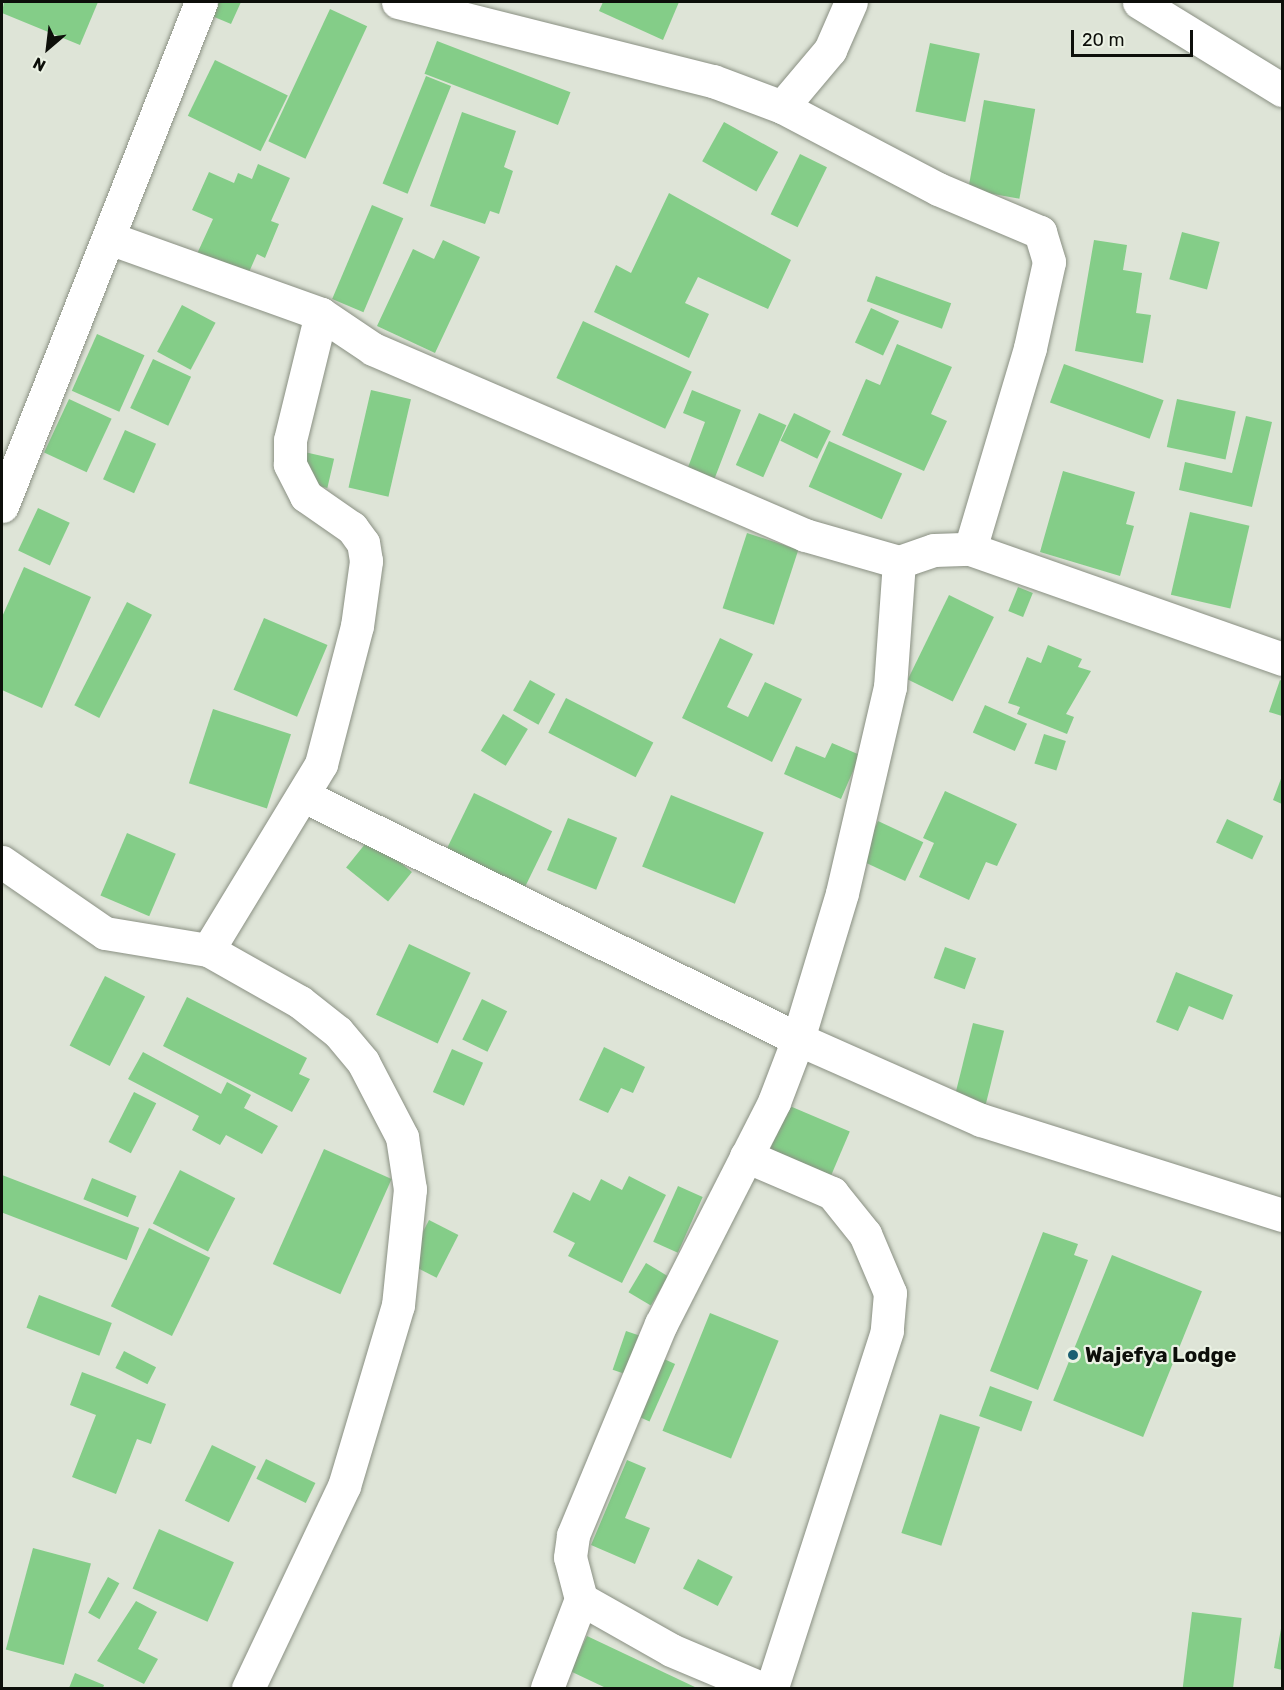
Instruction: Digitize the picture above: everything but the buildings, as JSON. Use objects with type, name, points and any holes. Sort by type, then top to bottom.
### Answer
[{"type":"street","points":[[2,506],[201,2]]},
{"type":"street","points":[[398,2],[713,81],[782,107],[938,189],[1040,232],[1049,262],[1042,294],[970,549]]},
{"type":"street","points":[[782,107],[830,50],[851,2]]},
{"type":"street","points":[[1139,2],[1282,90]]},
{"type":"street","points":[[109,238],[153,249],[321,314],[373,349],[557,432],[805,535],[899,562],[934,550],[970,549],[1282,659]]},
{"type":"street","points":[[208,950],[306,797],[332,730],[366,561],[352,528],[306,496],[290,464],[290,440],[321,314]]},
{"type":"street","points":[[547,1689],[581,1599],[570,1557],[573,1535],[661,1324],[746,1156],[798,1039],[842,893],[890,687],[899,562]]},
{"type":"street","points":[[306,797],[798,1039],[981,1120],[1282,1215]]},
{"type":"street","points":[[2,862],[105,933],[208,950],[300,1002],[338,1032],[363,1062],[402,1137],[410,1189],[399,1305],[344,1486],[248,1689]]},
{"type":"street","points":[[746,1156],[832,1193],[865,1234],[890,1293],[887,1331],[772,1689]]},
{"type":"street","points":[[581,1599],[671,1650],[761,1689]]},
{"type":"place","name":"Wajefya Lodge","points":[[1073,1355]]}]
